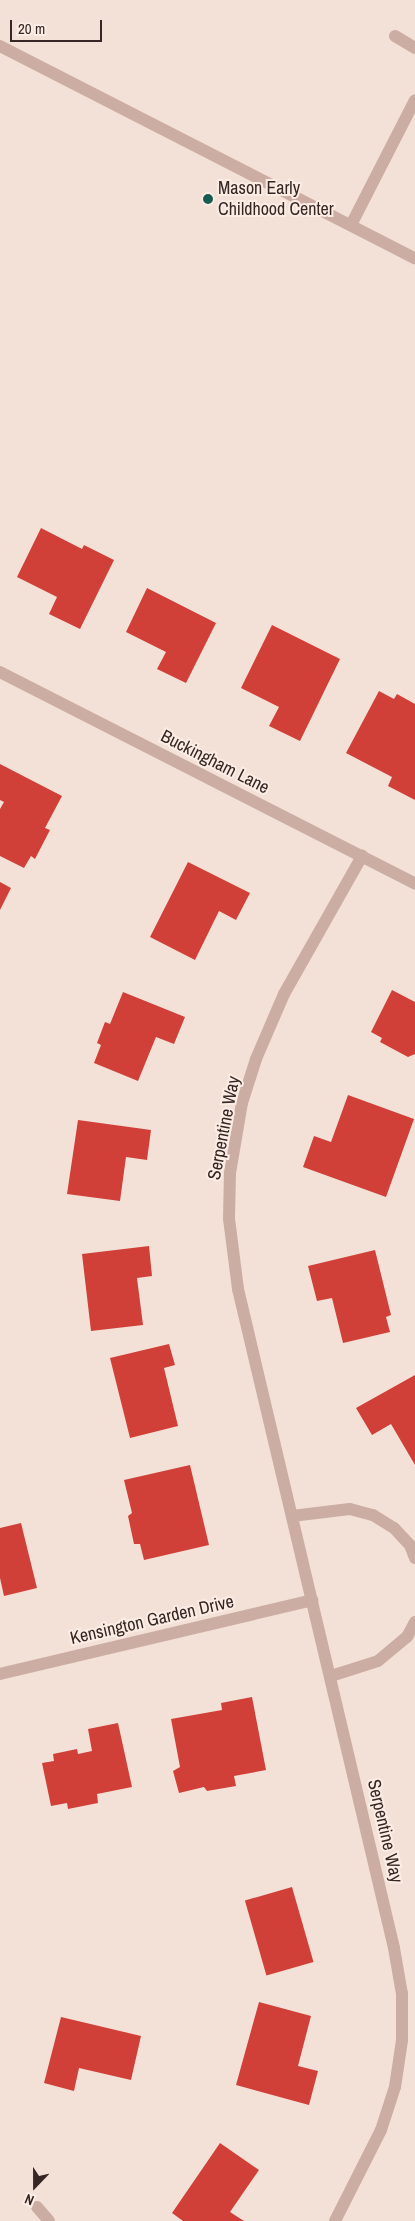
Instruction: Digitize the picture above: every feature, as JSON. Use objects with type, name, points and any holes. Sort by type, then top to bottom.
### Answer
[{"type":"street","points":[[394,36],[415,48]]},
{"type":"street","points":[[0,46],[415,258]]},
{"type":"street","points":[[351,225],[415,100]]},
{"type":"street","name":"Buckingham Lane","points":[[0,672],[415,882]]},
{"type":"street","name":"Serpentine Way","points":[[335,2221],[381,2130],[395,2087],[402,2031],[402,1994],[394,1948],[331,1676],[238,1289],[229,1219],[230,1173],[242,1103],[256,1059],[284,994],[362,856]]},
{"type":"street","points":[[292,1516],[350,1510],[373,1515],[394,1528],[410,1545],[415,1558]]},
{"type":"street","name":"Kensington Garden Drive","points":[[0,1674],[312,1600]]},
{"type":"street","points":[[331,1676],[378,1661],[407,1637],[415,1622]]},
{"type":"street","points":[[37,2207],[49,2221]]},
{"type":"building","points":[[41,528],[82,549],[84,545],[114,560],[80,629],[49,614],[57,597],[17,577]]},
{"type":"building","points":[[147,588],[216,623],[186,683],[157,669],[166,652],[126,632]]},
{"type":"building","points":[[272,625],[340,659],[300,741],[269,726],[279,707],[241,688]]},
{"type":"building","points":[[379,691],[394,699],[397,694],[415,704],[415,800],[388,786],[392,777],[346,753]]},
{"type":"building","points":[[0,764],[62,796],[45,828],[50,830],[35,859],[31,856],[24,868],[0,856],[0,809],[4,802],[0,800]]},
{"type":"building","points":[[188,862],[250,893],[236,920],[219,911],[195,960],[150,937]]},
{"type":"building","points":[[0,882],[11,888],[0,910]]},
{"type":"building","points":[[392,990],[415,1002],[415,1054],[408,1057],[380,1042],[382,1038],[371,1032]]},
{"type":"building","points":[[123,992],[185,1017],[174,1044],[156,1037],[138,1081],[94,1063],[101,1045],[97,1043],[105,1022],[110,1024]]},
{"type":"building","points":[[348,1095],[414,1119],[386,1197],[303,1167],[314,1136],[331,1142]]},
{"type":"building","points":[[78,1120],[151,1130],[147,1160],[126,1157],[120,1201],[67,1194]]},
{"type":"building","points":[[149,1246],[152,1276],[137,1278],[143,1325],[91,1331],[82,1254]]},
{"type":"building","points":[[375,1250],[391,1315],[386,1317],[390,1332],[343,1343],[332,1298],[317,1301],[308,1266]]},
{"type":"building","points":[[169,1344],[175,1365],[164,1368],[178,1426],[130,1438],[110,1358]]},
{"type":"building","points":[[415,1375],[415,1465],[391,1424],[372,1435],[356,1408]]},
{"type":"building","points":[[190,1465],[209,1545],[144,1560],[140,1544],[134,1544],[128,1516],[132,1513],[124,1480]]},
{"type":"building","points":[[21,1523],[37,1588],[4,1596],[0,1578],[0,1528]]},
{"type":"building","points":[[252,1697],[266,1770],[234,1776],[236,1786],[207,1791],[204,1787],[179,1793],[173,1771],[180,1767],[171,1719],[222,1710],[221,1703]]},
{"type":"building","points":[[118,1723],[132,1787],[97,1794],[98,1803],[68,1809],[67,1803],[51,1806],[42,1763],[54,1761],[53,1754],[77,1749],[78,1754],[92,1751],[88,1729]]},
{"type":"building","points":[[292,1887],[313,1962],[266,1975],[245,1901]]},
{"type":"building","points":[[259,2002],[311,2016],[298,2066],[318,2071],[309,2105],[236,2085]]},
{"type":"building","points":[[61,2017],[141,2036],[131,2080],[79,2068],[74,2091],[44,2083]]},
{"type":"building","points":[[220,2143],[259,2170],[230,2212],[244,2221],[183,2221],[172,2213]]},
{"type":"place","name":"Mason Early Childhood Center","points":[[208,199]]}]
